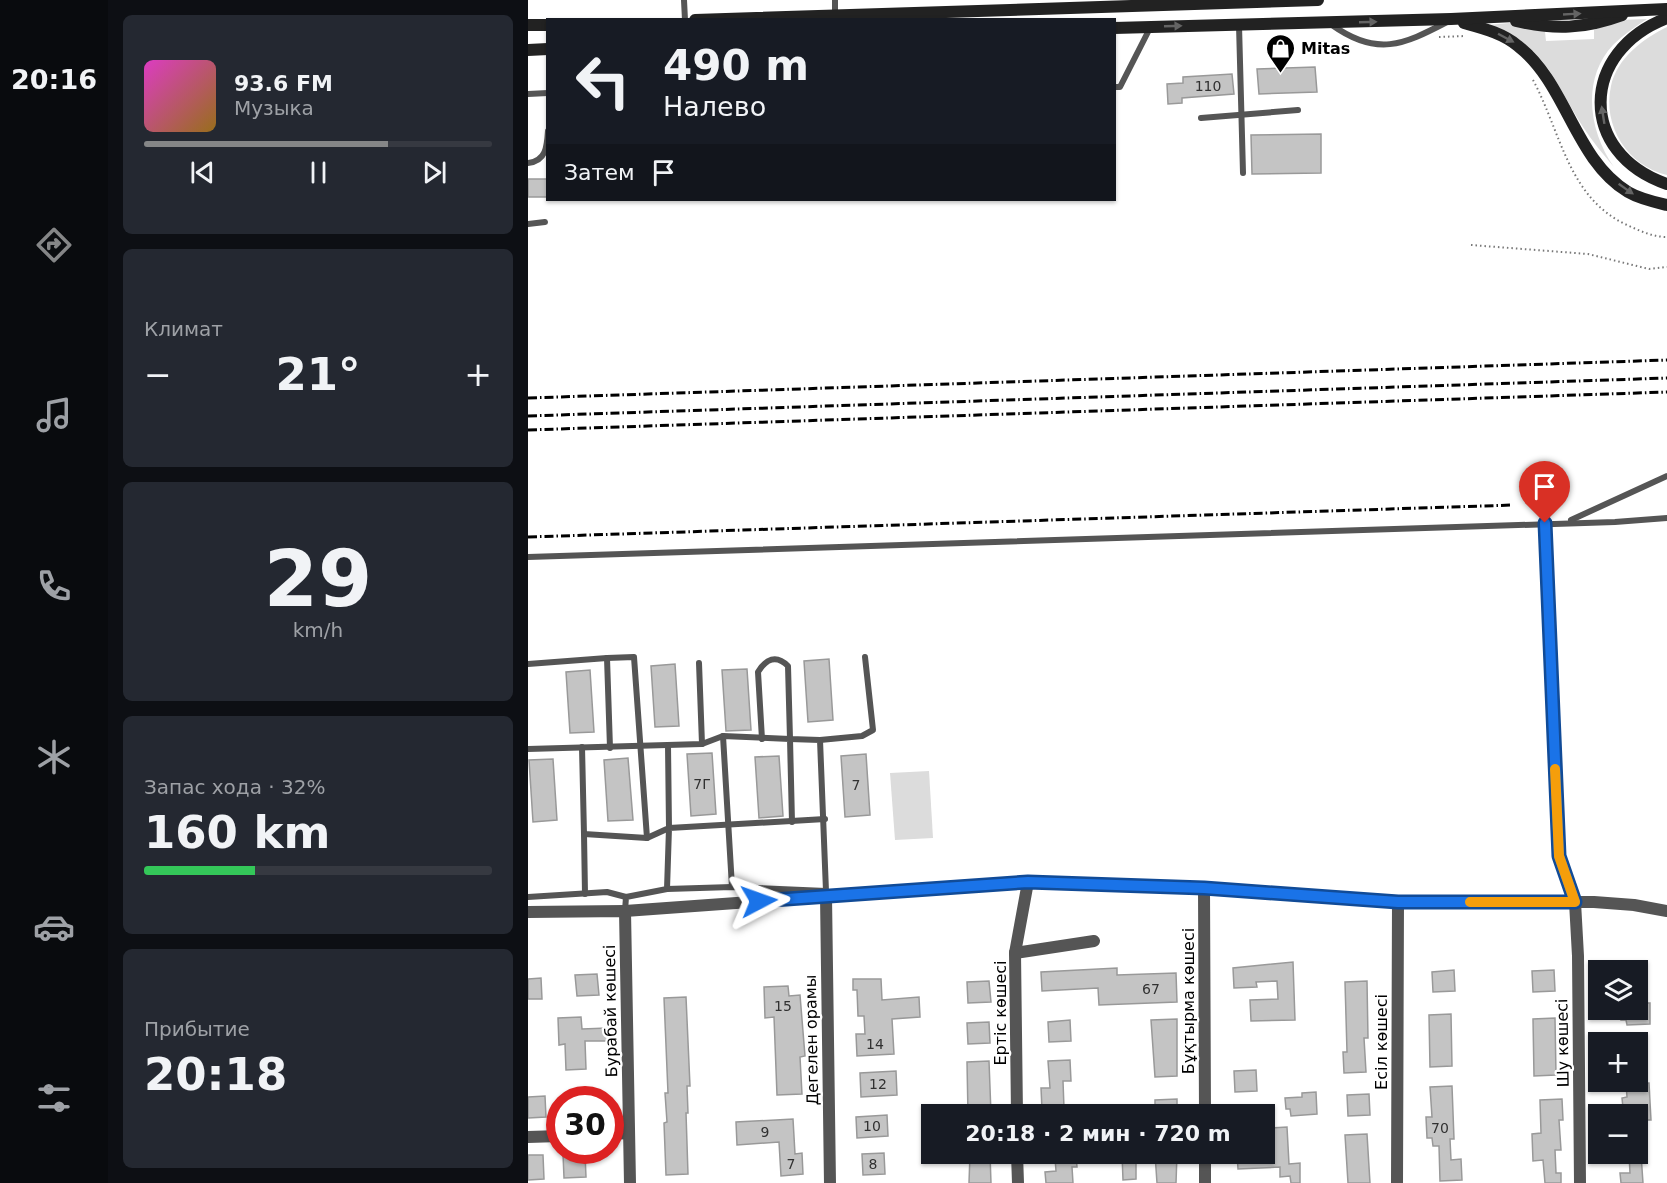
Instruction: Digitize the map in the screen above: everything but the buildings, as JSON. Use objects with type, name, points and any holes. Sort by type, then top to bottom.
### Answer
[{"type":"main road","points":[[751,18],[1318,0]]},
{"type":"main road","points":[[1116,28],[1451,20],[1667,9]]},
{"type":"main road","points":[[1667,18],[1625,43],[1612,59],[1602,89],[1601,107],[1604,126],[1620,156],[1633,168],[1667,184]]},
{"type":"main road","points":[[1451,20],[1481,27],[1518,45],[1541,70],[1584,143],[1610,177],[1627,191],[1667,205]]},
{"type":"main road","points":[[528,26],[546,25]]},
{"type":"main road","points":[[528,50],[546,49]]},
{"type":"street","points":[[528,912],[625,911],[826,894],[1028,882],[1204,888],[1398,902],[1575,902],[1634,905],[1667,911]]},
{"type":"street","points":[[1014,953],[1028,882]]},
{"type":"street","name":"Бұқтырма көшесі","points":[[1204,888],[1205,1104]]},
{"type":"street","name":"Дегелен орамы","points":[[826,894],[830,1183]]},
{"type":"street","name":"Есіл көшесі","points":[[1397,1183],[1398,902]]},
{"type":"street","name":"Шу көшесі","points":[[1575,902],[1578,956],[1580,1183]]},
{"type":"street","name":"Бурабай көшесі","points":[[625,911],[630,1183]]},
{"type":"street","name":"Ертіс көшесі","points":[[1017,1104],[1014,953],[1094,941]]},
{"type":"street","points":[[624,1133],[629,1133]]},
{"type":"street","points":[[528,1137],[546,1136]]},
{"type":"street","points":[[1017,1164],[1018,1183]]},
{"type":"street","points":[[1205,1164],[1205,1183]]},
{"type":"lane","points":[[684,0],[685,18]]},
{"type":"lane","points":[[835,0],[835,15]]},
{"type":"lane","points":[[1329,23],[1347,36],[1371,45],[1408,42],[1451,20]]},
{"type":"lane","points":[[1239,24],[1243,173]]},
{"type":"lane","points":[[1116,87],[1120,87],[1150,27]]},
{"type":"lane","points":[[528,94],[546,93]]},
{"type":"lane","points":[[1202,118],[1298,110]]},
{"type":"lane","points":[[528,164],[537,162],[546,149]]},
{"type":"lane","points":[[528,224],[545,222]]},
{"type":"lane","points":[[1568,522],[1667,476]]},
{"type":"lane","points":[[528,557],[1615,522],[1667,518]]},
{"type":"lane","points":[[1545,523],[1559,856],[1575,902]]},
{"type":"lane","points":[[528,664],[634,657],[647,838]]},
{"type":"lane","points":[[528,749],[702,744],[723,736],[820,740],[862,736],[873,730],[865,657]]},
{"type":"lane","points":[[608,658],[610,748]]},
{"type":"lane","points":[[762,739],[758,672],[763,663],[775,658],[782,660],[788,666],[792,822]]},
{"type":"lane","points":[[699,663],[702,744]]},
{"type":"lane","points":[[723,736],[732,887]]},
{"type":"lane","points":[[528,897],[607,892],[626,897],[667,889],[732,887],[826,894],[825,819],[820,740]]},
{"type":"lane","points":[[667,889],[668,745]]},
{"type":"lane","points":[[582,747],[585,894]]},
{"type":"lane","points":[[584,834],[647,838],[669,828],[825,819]]},
{"type":"lane","points":[[625,911],[626,897]]},
{"type":"path","points":[[1431,40],[1442,36],[1470,37]]},
{"type":"path","points":[[1529,74],[1542,97],[1570,168],[1584,191],[1599,208],[1615,219],[1642,232],[1667,237]]},
{"type":"path","points":[[1471,245],[1588,254],[1649,269],[1667,267]]},
{"type":"shaded area","points":[[1647,19],[1613,45],[1596,73],[1592,106],[1594,122],[1605,153],[1614,167],[1586,132],[1555,79],[1535,53],[1507,33],[1488,25],[1509,23],[1545,32],[1546,41],[1594,39],[1594,30],[1619,20]]},
{"type":"shaded area","points":[[1667,27],[1667,175],[1641,163],[1621,142],[1610,116],[1609,101],[1614,76],[1625,58],[1649,37]]},
{"type":"shaded area","points":[[929,771],[933,838],[895,840],[890,773]]},
{"type":"railway","points":[[528,398],[1667,360]]},
{"type":"railway","points":[[528,416],[1667,378]]},
{"type":"railway","points":[[528,430],[1667,392]]},
{"type":"railway","points":[[528,537],[1513,505]]},
{"type":"slow traffic","points":[[1470,902],[1575,902],[1559,856],[1555,769]]},
{"type":"place","name":"Mitas","points":[[1280,74]]},
{"type":"route","points":[[759,901],[1028,882],[1204,888],[1398,902],[1575,902],[1559,856],[1545,523]]}]
